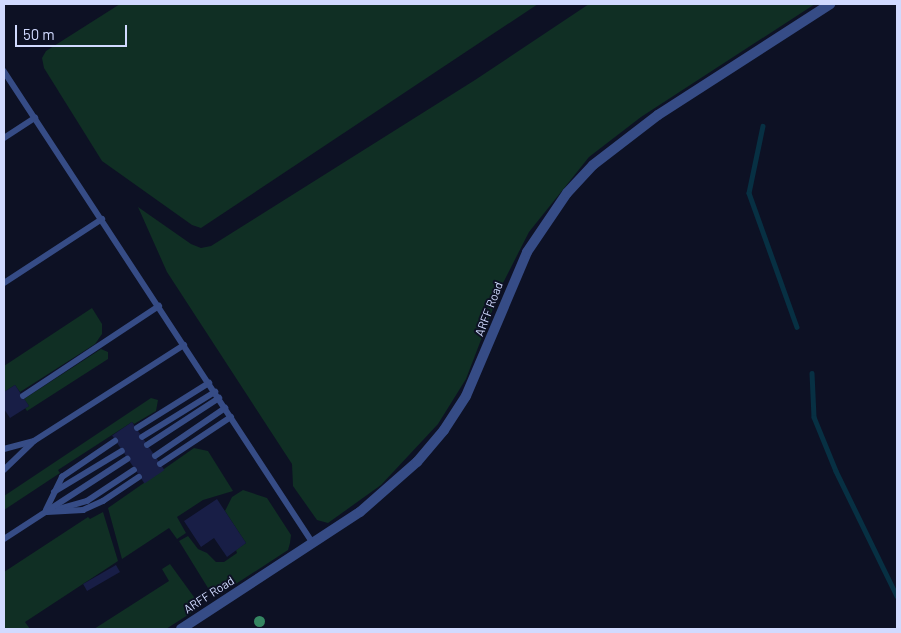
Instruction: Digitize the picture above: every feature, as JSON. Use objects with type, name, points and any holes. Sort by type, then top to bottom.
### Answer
[{"type":"street","name":"ARFF Road","points":[[181,629],[313,543],[393,486],[444,430],[478,370],[527,252],[567,193],[593,165],[658,115],[830,4]]},
{"type":"lane","points":[[4,71],[313,543]]},
{"type":"lane","points":[[4,138],[35,118]]},
{"type":"lane","points":[[4,282],[102,219]]},
{"type":"lane","points":[[23,396],[159,306]]},
{"type":"lane","points":[[4,470],[34,441],[184,345]]},
{"type":"lane","points":[[137,428],[209,383]]},
{"type":"lane","points":[[142,437],[215,392]]},
{"type":"lane","points":[[147,445],[219,398]]},
{"type":"lane","points":[[155,456],[225,408]]},
{"type":"lane","points":[[160,464],[231,417]]},
{"type":"lane","points":[[4,449],[34,441]]},
{"type":"lane","points":[[45,512],[62,477],[115,441]]},
{"type":"lane","points":[[54,492],[122,450]]},
{"type":"lane","points":[[4,539],[127,459]]},
{"type":"lane","points":[[45,512],[86,501],[134,470]]},
{"type":"lane","points":[[45,512],[83,510],[103,501],[139,477]]},
{"type":"green space","points":[[120,4],[538,4],[201,228],[192,225],[102,161],[44,68],[42,58],[46,51]]},
{"type":"green space","points":[[589,4],[815,4],[641,117],[589,157],[529,232],[502,285],[466,379],[438,424],[381,485],[328,523],[317,520],[293,486],[292,464],[167,272],[138,207],[191,244],[201,248],[211,246],[475,80]]},
{"type":"green space","points":[[92,308],[102,324],[102,334],[95,344],[20,392],[15,385],[4,392],[4,366]]},
{"type":"green space","points":[[101,349],[108,352],[108,359],[27,411],[25,408],[29,406],[24,399]]},
{"type":"green space","points":[[151,398],[158,400],[156,411],[134,424],[132,422],[58,470],[60,473],[4,510],[4,496]]},
{"type":"green space","points":[[194,448],[208,451],[233,491],[203,500],[177,517],[186,533],[177,539],[169,528],[122,559],[108,508]]},
{"type":"green space","points":[[243,490],[267,498],[291,535],[290,543],[288,550],[222,593],[208,588],[179,541],[188,536],[198,549],[207,553],[216,562],[224,562],[237,553],[236,550],[246,543],[225,511],[232,497]]},
{"type":"green space","points":[[103,512],[118,561],[25,622],[30,629],[4,629],[4,572],[88,517],[90,519]]},
{"type":"green space","points":[[170,564],[194,597],[191,613],[166,629],[94,629],[169,581],[162,569]]},
{"type":"building","points":[[15,385],[29,406],[10,418],[4,409],[4,392]]},
{"type":"building","points":[[132,422],[164,470],[145,484],[112,435]]},
{"type":"building","points":[[217,499],[246,543],[227,557],[214,538],[201,547],[184,521]]},
{"type":"building","points":[[116,565],[120,572],[87,591],[83,584]]},
{"type":"waterway","points":[[763,126],[749,193],[797,327]]},
{"type":"waterway","points":[[812,373],[814,417],[836,471],[897,596]]}]
